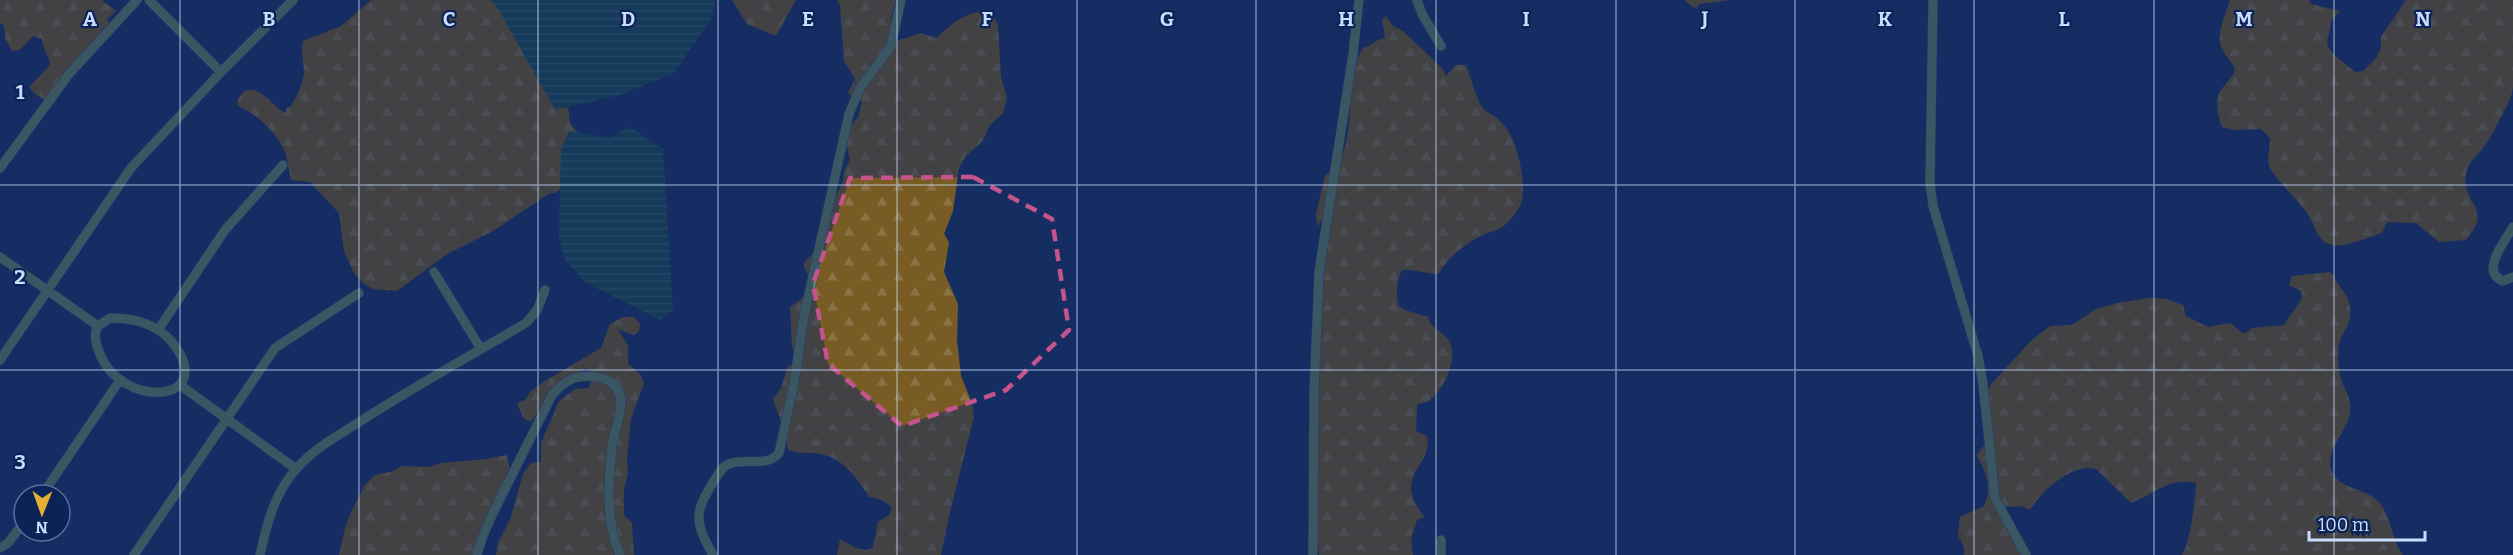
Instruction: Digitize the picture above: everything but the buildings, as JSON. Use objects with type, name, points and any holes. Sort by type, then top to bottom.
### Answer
[{"type":"street","points":[[0,168],[69,74],[137,0]]},
{"type":"street","points":[[149,0],[221,72]]},
{"type":"street","points":[[0,360],[131,168],[221,72],[293,0]]},
{"type":"street","points":[[713,555],[701,531],[699,510],[701,502],[721,470],[732,463],[771,460],[779,453],[794,383],[804,316],[849,114],[860,88],[891,46],[901,0]]},
{"type":"street","points":[[1313,555],[1314,404],[1319,272],[1353,54],[1359,0]]},
{"type":"street","points":[[1417,0],[1422,14],[1441,46]]},
{"type":"street","points":[[1933,0],[1930,183],[1933,206],[1978,356],[1995,498],[2026,555]]},
{"type":"street","points":[[158,330],[225,230],[283,165]]},
{"type":"street","points":[[2512,233],[2498,250],[2493,270],[2495,276],[2503,281],[2513,277]]},
{"type":"street","points":[[0,257],[98,326]]},
{"type":"street","points":[[434,272],[481,349]]},
{"type":"street","points":[[260,555],[272,508],[282,488],[313,452],[530,320],[545,290]]},
{"type":"street","points":[[134,555],[226,418],[279,345],[359,293]]},
{"type":"street","points":[[107,319],[130,319],[145,322],[158,330],[174,346],[185,374],[180,385],[170,391],[150,392],[134,388],[120,380],[109,370],[101,357],[95,338],[98,326],[107,319]]},
{"type":"street","points":[[477,555],[492,515],[552,394],[563,383],[574,378],[587,377],[600,378],[612,383],[618,388],[621,398],[614,439],[610,493],[612,530],[620,555]]},
{"type":"street","points":[[50,483],[120,380]]},
{"type":"street","points":[[180,385],[296,469]]},
{"type":"street","points":[[0,548],[12,538]]},
{"type":"street","points":[[1441,540],[1441,555]]},
{"type":"highlighted area","points":[[973,177],[1052,219],[1069,330],[1006,390],[902,426],[828,364],[813,284],[850,178]]},
{"type":"green space","points":[[0,0],[102,0],[116,11],[107,19],[109,22],[59,89],[54,105],[35,94],[29,87],[50,65],[42,39],[33,36],[20,50],[12,51],[5,38],[4,25],[0,24]]},
{"type":"green space","points":[[371,0],[500,0],[568,106],[570,123],[578,133],[564,187],[555,193],[550,193],[493,231],[447,254],[397,291],[372,289],[354,273],[344,251],[339,213],[310,182],[291,180],[285,152],[277,138],[259,119],[238,106],[237,101],[243,92],[255,91],[261,93],[286,113],[286,109],[296,98],[303,79],[303,41],[341,26]]},
{"type":"green space","points":[[732,0],[796,0],[776,36],[747,24]]},
{"type":"green space","points":[[837,0],[896,0],[891,26],[894,42],[921,33],[936,38],[961,18],[975,13],[991,13],[998,25],[1001,77],[1007,97],[1003,113],[989,126],[983,141],[966,156],[959,168],[953,211],[944,234],[949,242],[944,272],[958,304],[957,340],[961,376],[972,403],[974,417],[941,555],[837,555],[840,539],[865,550],[873,547],[878,522],[889,515],[892,507],[882,500],[869,497],[855,476],[837,460],[821,454],[788,450],[786,436],[773,399],[781,388],[788,366],[796,363],[792,345],[790,307],[807,295],[811,278],[804,268],[804,263],[819,247],[834,200],[843,181],[844,171],[850,160],[847,148],[849,127],[858,117],[862,102],[848,93],[855,79],[844,61],[840,5]]},
{"type":"green space","points":[[1684,0],[1732,0],[1699,4],[1696,9]]},
{"type":"green space","points":[[2230,0],[2309,0],[2311,4],[2340,11],[2331,21],[2327,44],[2332,53],[2355,72],[2363,71],[2376,58],[2381,48],[2381,37],[2406,0],[2513,0],[2513,87],[2507,106],[2491,135],[2470,162],[2467,170],[2465,181],[2477,212],[2477,219],[2474,229],[2466,240],[2439,242],[2416,223],[2387,222],[2382,233],[2356,242],[2337,246],[2323,240],[2299,202],[2269,166],[2270,138],[2261,129],[2233,130],[2222,127],[2217,103],[2219,94],[2235,70],[2220,43],[2222,24]]},
{"type":"green space","points":[[1386,16],[1393,26],[1403,31],[1443,69],[1446,76],[1456,65],[1466,65],[1480,104],[1484,110],[1501,122],[1512,138],[1523,181],[1522,200],[1516,213],[1504,226],[1476,238],[1463,247],[1438,274],[1402,270],[1399,278],[1398,305],[1405,310],[1428,317],[1431,324],[1449,341],[1452,348],[1451,364],[1440,389],[1429,401],[1417,404],[1416,431],[1427,436],[1428,445],[1411,487],[1413,498],[1424,517],[1417,520],[1411,539],[1413,555],[1319,555],[1314,502],[1318,461],[1314,437],[1322,224],[1321,220],[1317,227],[1316,214],[1325,176],[1328,173],[1334,174],[1346,144],[1354,70],[1363,48],[1385,38],[1382,20]]},
{"type":"green space","points":[[2330,272],[2348,298],[2351,313],[2339,345],[2338,357],[2340,374],[2350,401],[2350,412],[2333,449],[2330,465],[2332,472],[2341,482],[2373,497],[2383,507],[2403,555],[2182,555],[2194,510],[2196,483],[2169,484],[2131,503],[2096,469],[2087,468],[2077,470],[2058,480],[2041,495],[2030,510],[2021,506],[1997,505],[2026,555],[1964,555],[1964,547],[1958,535],[1960,517],[1984,506],[1988,492],[1986,474],[1977,455],[1986,443],[1987,394],[1991,384],[2032,340],[2050,326],[2072,325],[2096,309],[2150,298],[2166,299],[2183,305],[2186,316],[2208,327],[2230,323],[2244,334],[2252,328],[2284,325],[2302,298],[2301,291],[2289,285],[2292,276]]},
{"type":"green space","points":[[623,317],[634,317],[640,324],[639,331],[634,335],[618,329],[628,346],[628,364],[640,374],[644,383],[631,419],[628,473],[624,489],[624,515],[632,523],[634,555],[496,555],[498,543],[511,517],[523,474],[531,463],[541,462],[541,443],[559,401],[575,389],[589,388],[593,373],[586,368],[559,386],[531,421],[524,419],[517,403],[525,400],[531,391],[545,381],[601,348],[610,324]]},
{"type":"green space","points":[[507,455],[510,470],[476,555],[339,555],[351,512],[365,485],[375,475],[394,471],[401,466],[428,467],[442,463]]},
{"type":"shaded area","points":[[491,0],[715,0],[712,17],[674,73],[620,95],[555,110]]},
{"type":"shaded area","points":[[629,126],[663,149],[673,310],[660,320],[585,282],[565,260],[559,238],[561,149],[569,131],[610,138]]}]
